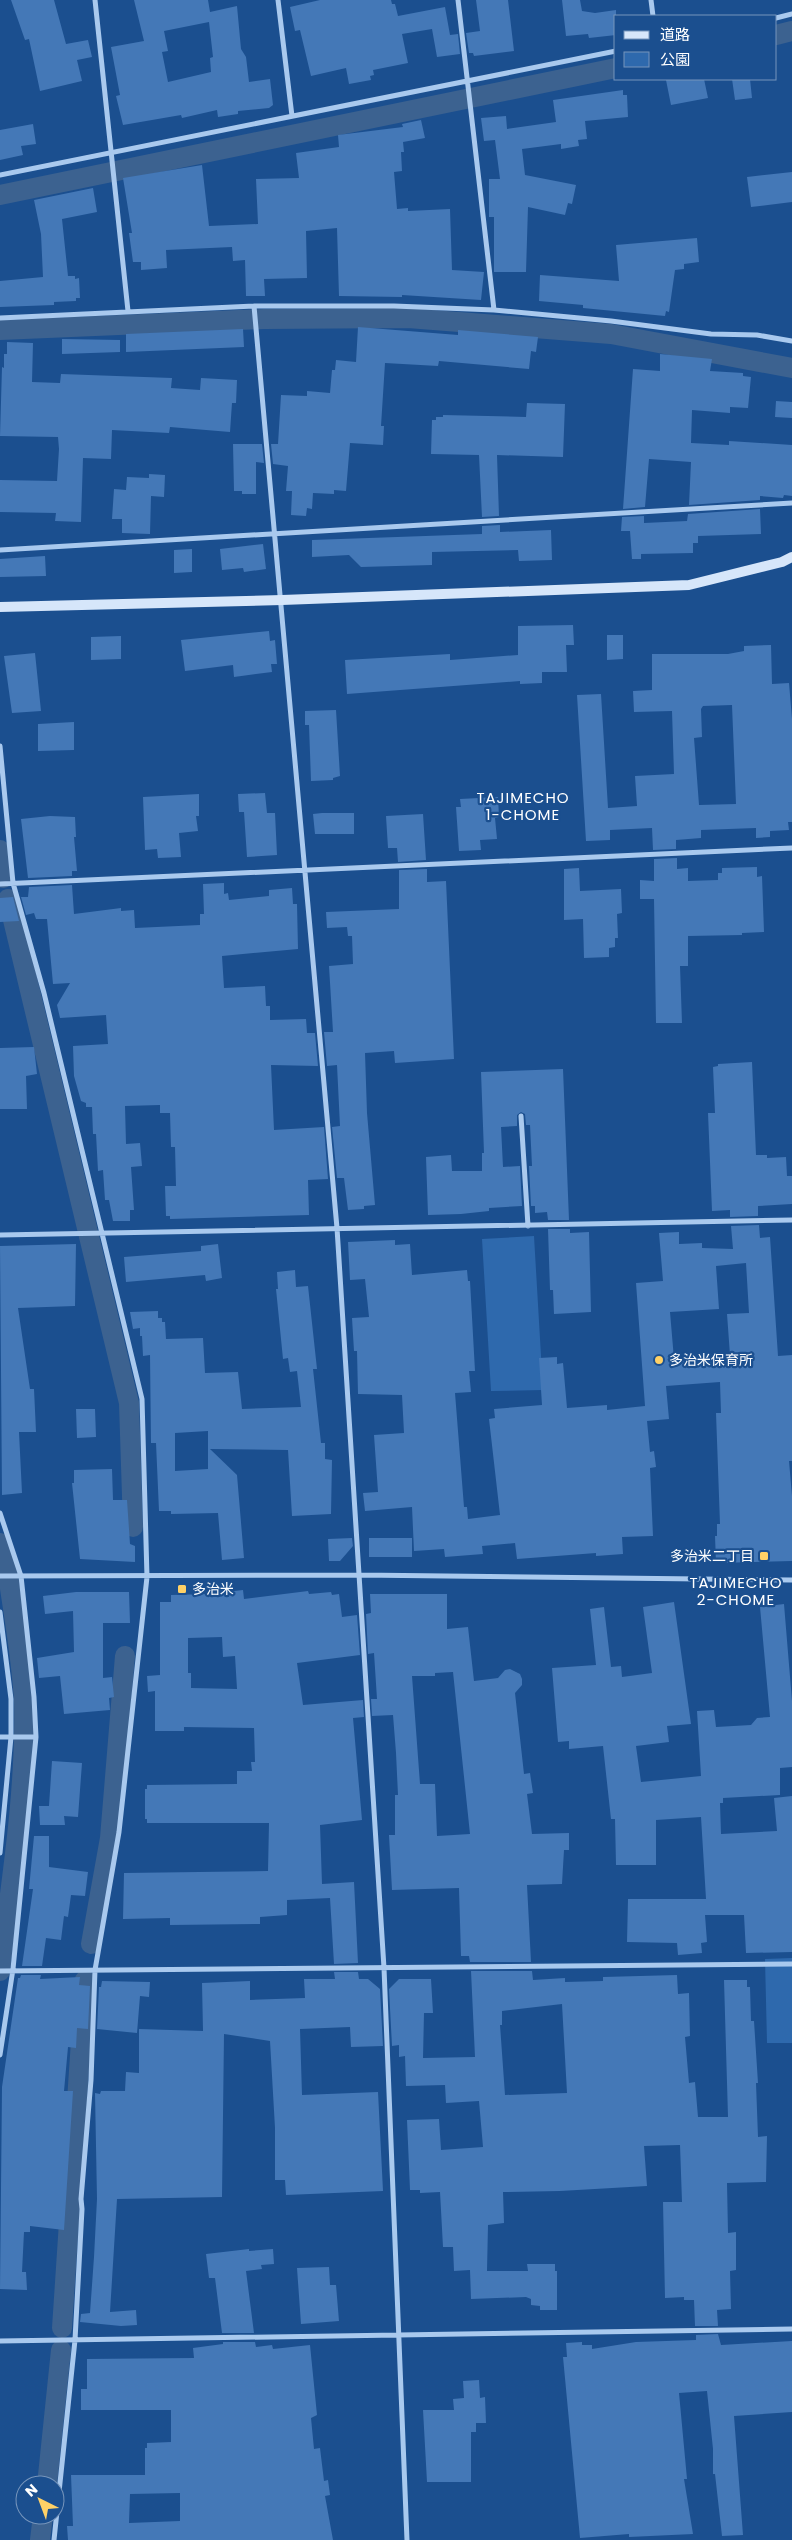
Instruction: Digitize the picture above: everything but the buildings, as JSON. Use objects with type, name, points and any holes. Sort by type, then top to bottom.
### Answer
[{"type":"street","points":[[95,0],[128,311]]},
{"type":"street","points":[[278,0],[292,116]]},
{"type":"street","points":[[458,0],[494,310]]},
{"type":"street","points":[[651,0],[653,15]]},
{"type":"street","points":[[777,18],[792,14]]},
{"type":"street","points":[[0,175],[467,79],[614,51]]},
{"type":"street","points":[[0,318],[128,311],[394,306],[494,310],[611,320],[711,334],[757,335],[792,341]]},
{"type":"street","points":[[255,309],[337,1228],[384,1968],[408,2540]]},
{"type":"street","points":[[0,550],[792,503]]},
{"type":"street","points":[[0,607],[282,600],[689,585],[782,562],[792,557]]},
{"type":"street","points":[[0,746],[13,884],[44,993],[142,1399],[147,1576],[119,1832],[95,1970],[91,2080],[81,2198],[75,2340],[54,2540]]},
{"type":"street","points":[[0,884],[792,848]]},
{"type":"street","points":[[521,1116],[528,1226]]},
{"type":"street","points":[[0,1235],[792,1220]]},
{"type":"street","points":[[0,1513],[18,1576],[34,1697],[36,1737],[13,1969],[0,2055]]},
{"type":"street","points":[[1,1576],[360,1575],[792,1580]]},
{"type":"street","points":[[0,1612],[11,1699],[11,1737],[0,1853]]},
{"type":"street","points":[[0,1737],[36,1737]]},
{"type":"street","points":[[3,1970],[792,1964]]},
{"type":"street","points":[[0,2341],[792,2329]]},
{"type":"green space","points":[[534,1236],[543,1390],[491,1391],[482,1239]]},
{"type":"green space","points":[[792,1958],[792,2043],[767,2043],[765,1959]]},
{"type":"waterway","points":[[777,35],[792,31]]},
{"type":"waterway","points":[[0,195],[614,68]]},
{"type":"waterway","points":[[0,330],[264,319],[408,318],[611,334],[792,368]]},
{"type":"waterway","points":[[0,850],[3,878]]},
{"type":"waterway","points":[[8,899],[129,1403],[133,1527]]},
{"type":"waterway","points":[[0,1543],[6,1560],[19,1649],[24,1703],[23,1770],[20,1804],[0,1971]]},
{"type":"waterway","points":[[91,1944],[110,1838],[125,1656]]},
{"type":"waterway","points":[[62,2328],[85,1980]]},
{"type":"waterway","points":[[48,2475],[61,2350]]},
{"type":"waterway","points":[[40,2540],[42,2525]]},
{"type":"place","name":"多治米保育所","points":[[659,1360]]},
{"type":"place","name":"多治米二丁目","points":[[764,1556]]},
{"type":"place","name":"多治米","points":[[182,1589]]},
{"type":"district","name":"TAJIMECHO 1-CHOME","points":[[523,806]]},
{"type":"district","name":"TAJIMECHO 2-CHOME","points":[[736,1590]]}]
